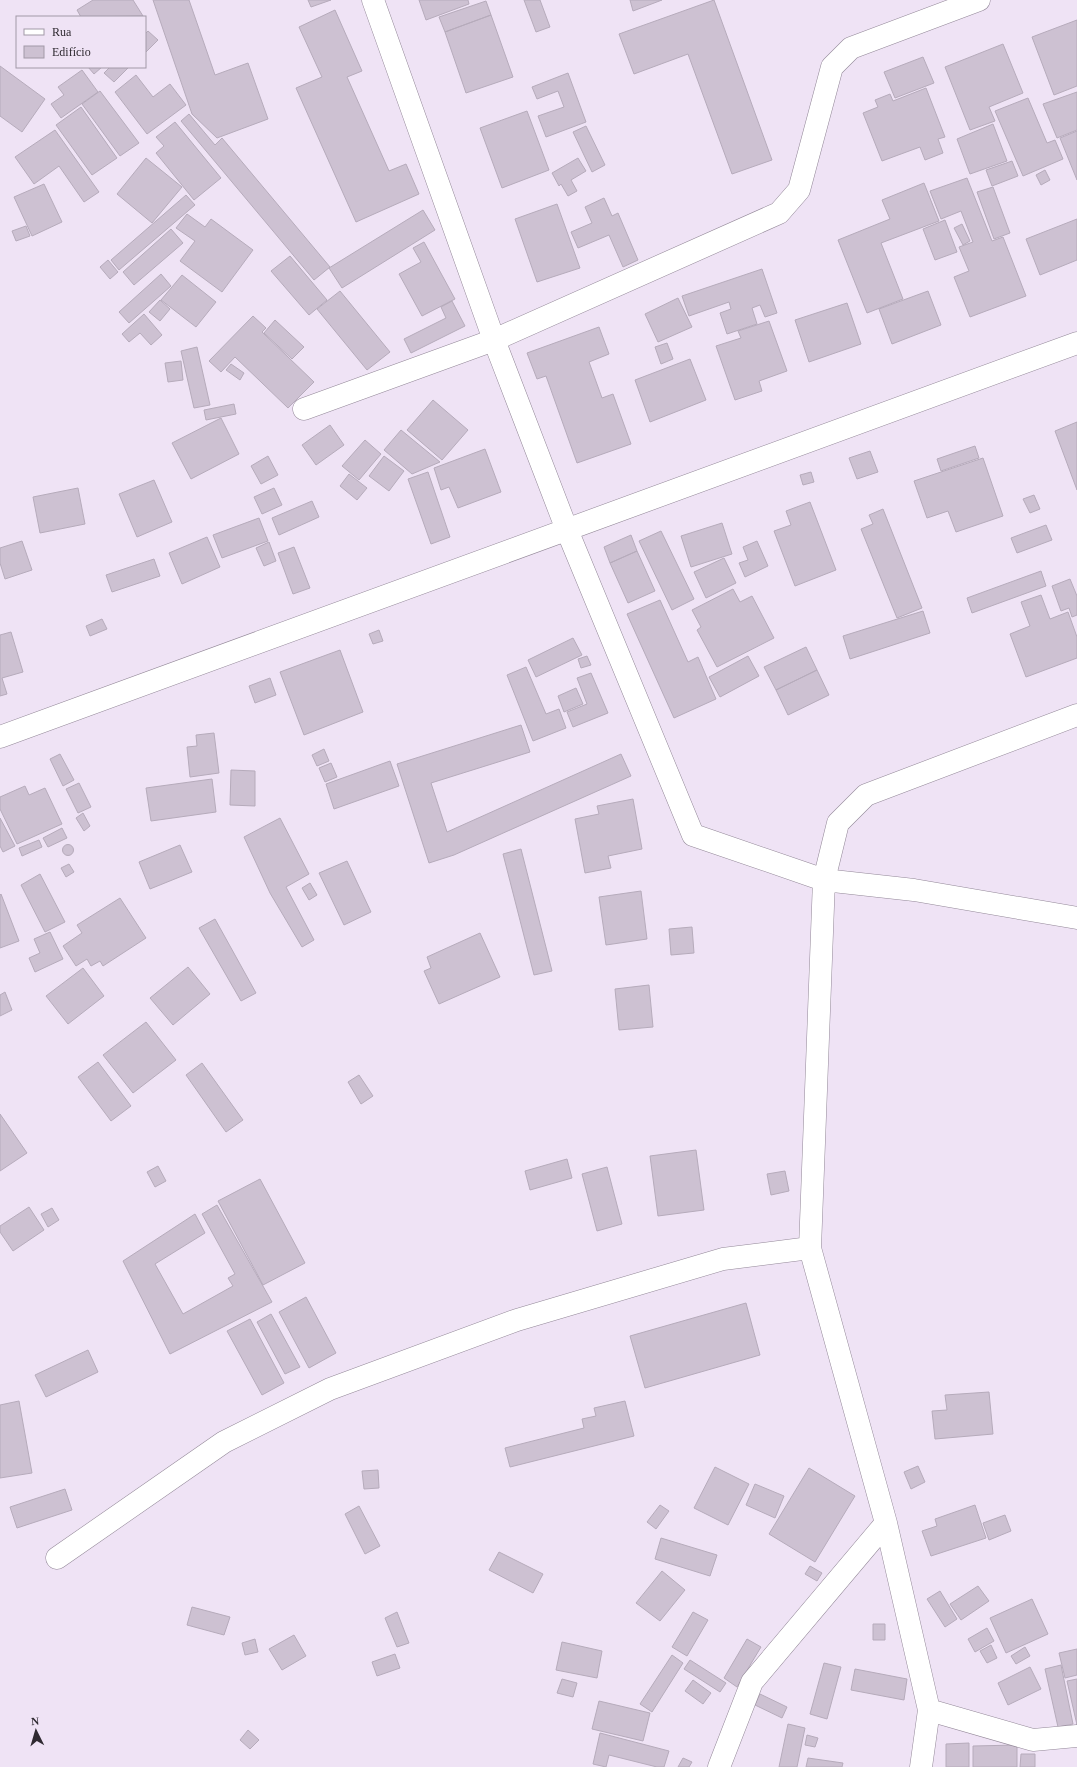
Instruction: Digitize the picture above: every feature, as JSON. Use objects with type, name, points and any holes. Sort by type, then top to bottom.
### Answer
[{"type":"street","points":[[373,0],[494,340],[567,530],[693,835],[824,880],[914,890],[1077,918]]},
{"type":"street","points":[[304,409],[494,340],[779,213],[799,190],[832,67],[851,48],[979,0]]},
{"type":"street","points":[[0,737],[1077,343]]},
{"type":"street","points":[[921,1767],[929,1710],[886,1523],[810,1248],[824,880],[838,823],[866,795],[1077,715]]},
{"type":"street","points":[[57,1558],[224,1442],[330,1389],[517,1320],[716,1261],[810,1248]]},
{"type":"street","points":[[719,1767],[752,1682],[886,1523]]},
{"type":"street","points":[[929,1710],[1033,1740],[1077,1736]]},
{"type":"building","points":[[93,0],[133,0],[143,16],[80,16],[77,10]]},
{"type":"building","points":[[153,0],[189,0],[215,75],[248,63],[268,119],[217,138],[192,114]]},
{"type":"building","points":[[308,0],[331,0],[311,7]]},
{"type":"building","points":[[419,0],[468,0],[469,4],[426,20]]},
{"type":"building","points":[[524,0],[540,0],[550,27],[536,32]]},
{"type":"building","points":[[630,0],[662,0],[633,11]]},
{"type":"building","points":[[714,0],[772,160],[732,174],[688,54],[634,74],[619,34]]},
{"type":"building","points":[[486,1],[491,15],[445,32],[439,17]]},
{"type":"building","points":[[335,10],[362,71],[347,77],[389,171],[406,164],[419,194],[356,222],[296,88],[322,77],[299,27]]},
{"type":"building","points":[[491,15],[513,77],[466,93],[445,32]]},
{"type":"building","points":[[1077,20],[1077,86],[1054,95],[1032,37]]},
{"type":"building","points":[[148,31],[158,40],[146,52],[146,33]]},
{"type":"building","points":[[1003,44],[1023,93],[989,107],[995,121],[970,130],[945,67]]},
{"type":"building","points":[[923,57],[934,83],[895,98],[884,72]]},
{"type":"building","points":[[0,66],[45,99],[22,132],[0,116]]},
{"type":"building","points":[[89,68],[101,68],[94,74]]},
{"type":"building","points":[[109,68],[128,68],[114,82],[104,73]]},
{"type":"building","points":[[82,70],[98,92],[61,118],[51,104],[64,95],[58,87]]},
{"type":"building","points":[[568,73],[586,122],[546,137],[538,116],[564,107],[558,91],[537,99],[532,87]]},
{"type":"building","points":[[136,75],[153,97],[170,84],[186,105],[147,134],[115,92]]},
{"type":"building","points":[[926,88],[945,137],[938,139],[943,153],[925,160],[920,147],[882,161],[863,113],[878,107],[875,100],[890,94],[893,101]]},
{"type":"building","points":[[100,91],[139,143],[120,156],[82,104]]},
{"type":"building","points":[[1077,92],[1077,130],[1057,138],[1043,104]]},
{"type":"building","points":[[1028,98],[1047,143],[1055,140],[1063,159],[1023,176],[995,111]]},
{"type":"building","points":[[81,107],[117,158],[92,175],[56,125]]},
{"type":"building","points":[[527,111],[549,170],[502,188],[480,128]]},
{"type":"building","points":[[189,114],[215,145],[222,138],[330,267],[314,280],[181,121]]},
{"type":"building","points":[[175,122],[221,178],[194,200],[156,153],[164,146],[156,137]]},
{"type":"building","points":[[993,124],[1007,161],[970,174],[957,139]]},
{"type":"building","points":[[586,126],[605,165],[592,172],[573,132]]},
{"type":"building","points":[[55,130],[99,192],[84,202],[59,166],[34,184],[15,157]]},
{"type":"building","points":[[1077,131],[1077,180],[1060,138]]},
{"type":"building","points":[[146,158],[182,187],[152,223],[117,194]]},
{"type":"building","points":[[578,158],[586,171],[571,180],[577,191],[568,196],[561,184],[559,186],[552,173]]},
{"type":"building","points":[[1012,161],[1018,176],[992,186],[986,170]]},
{"type":"building","points":[[1045,170],[1050,180],[1041,185],[1036,175]]},
{"type":"building","points":[[967,178],[992,241],[1003,237],[1026,296],[970,317],[954,277],[969,271],[959,247],[973,242],[961,211],[941,219],[930,191]]},
{"type":"building","points":[[924,183],[939,221],[881,243],[903,299],[867,313],[838,240],[890,219],[882,200]]},
{"type":"building","points":[[44,184],[62,222],[32,236],[14,197]]},
{"type":"building","points":[[993,187],[1010,233],[994,239],[977,192]]},
{"type":"building","points":[[186,195],[195,205],[119,270],[111,260]]},
{"type":"building","points":[[604,198],[612,216],[618,213],[638,260],[623,267],[609,235],[578,248],[571,232],[592,223],[585,207]]},
{"type":"building","points":[[557,204],[580,268],[537,282],[515,219]]},
{"type":"building","points":[[423,210],[435,230],[342,288],[329,268]]},
{"type":"building","points":[[187,214],[205,227],[211,219],[253,250],[222,292],[180,261],[195,241],[176,228]]},
{"type":"building","points":[[1077,219],[1077,260],[1040,275],[1026,239]]},
{"type":"building","points":[[945,220],[957,252],[935,260],[923,229]]},
{"type":"building","points":[[962,224],[970,241],[963,245],[954,228]]},
{"type":"building","points":[[26,226],[30,236],[16,241],[12,231]]},
{"type":"building","points":[[171,229],[183,243],[134,285],[123,272]]},
{"type":"building","points":[[424,242],[455,299],[422,316],[399,274],[421,262],[413,248]]},
{"type":"building","points":[[290,256],[327,300],[309,315],[271,271]]},
{"type":"building","points":[[108,260],[118,272],[110,279],[100,267]]},
{"type":"building","points":[[762,269],[777,313],[765,317],[760,305],[752,308],[757,324],[727,334],[720,313],[731,309],[729,302],[689,316],[682,296]]},
{"type":"building","points":[[161,274],[171,286],[129,323],[119,312]]},
{"type":"building","points":[[182,275],[216,302],[196,327],[161,300]]},
{"type":"building","points":[[340,291],[390,352],[367,370],[317,309]]},
{"type":"building","points":[[928,291],[941,325],[892,344],[879,309]]},
{"type":"building","points":[[678,298],[692,327],[658,342],[645,314]]},
{"type":"building","points":[[160,300],[170,309],[160,321],[149,312]]},
{"type":"building","points":[[452,301],[465,326],[411,353],[404,339],[446,318],[441,307]]},
{"type":"building","points":[[847,303],[861,344],[809,362],[795,320]]},
{"type":"building","points":[[144,314],[162,335],[151,345],[140,333],[129,342],[122,334]]},
{"type":"building","points":[[253,316],[266,328],[262,332],[314,382],[288,408],[235,357],[221,372],[209,361]]},
{"type":"building","points":[[275,320],[304,347],[292,359],[264,333]]},
{"type":"building","points":[[769,321],[787,371],[759,381],[762,391],[735,400],[716,346],[741,338],[738,331]]},
{"type":"building","points":[[599,327],[609,354],[589,362],[602,398],[613,394],[631,444],[577,463],[546,376],[537,379],[527,353]]},
{"type":"building","points":[[667,343],[673,359],[661,364],[655,347]]},
{"type":"building","points":[[197,347],[210,405],[194,408],[181,351]]},
{"type":"building","points":[[690,359],[706,400],[650,422],[635,380]]},
{"type":"building","points":[[181,361],[183,380],[168,382],[165,363]]},
{"type":"building","points":[[231,364],[244,373],[240,380],[226,370]]},
{"type":"building","points":[[433,400],[468,430],[442,460],[407,430]]},
{"type":"building","points":[[234,404],[236,414],[206,420],[204,410]]},
{"type":"building","points":[[221,418],[239,454],[191,479],[172,443]]},
{"type":"building","points":[[1077,422],[1077,490],[1055,431]]},
{"type":"building","points":[[330,425],[344,445],[316,465],[302,445]]},
{"type":"building","points":[[401,430],[440,462],[412,474],[384,450]]},
{"type":"building","points":[[365,440],[381,454],[359,480],[342,466]]},
{"type":"building","points":[[975,446],[979,458],[941,471],[937,459]]},
{"type":"building","points":[[485,449],[501,492],[458,508],[449,487],[441,490],[434,468]]},
{"type":"building","points":[[870,451],[878,472],[857,479],[849,458]]},
{"type":"building","points":[[268,456],[278,475],[261,484],[251,466]]},
{"type":"building","points":[[384,456],[404,471],[389,491],[369,476]]},
{"type":"building","points":[[983,458],[1003,516],[956,532],[948,511],[927,518],[914,481]]},
{"type":"building","points":[[428,472],[450,537],[431,544],[408,479]]},
{"type":"building","points":[[811,472],[814,482],[803,485],[800,475]]},
{"type":"building","points":[[349,474],[367,488],[357,500],[340,486]]},
{"type":"building","points":[[154,480],[172,522],[137,537],[119,494]]},
{"type":"building","points":[[78,488],[85,524],[40,533],[33,497]]},
{"type":"building","points":[[274,488],[282,505],[262,514],[254,497]]},
{"type":"building","points":[[1034,495],[1040,509],[1030,513],[1023,499]]},
{"type":"building","points":[[312,501],[319,517],[279,535],[272,518]]},
{"type":"building","points":[[810,502],[836,570],[795,586],[774,531],[791,525],[786,511]]},
{"type":"building","points":[[883,509],[922,608],[897,618],[861,529],[873,524],[869,515]]},
{"type":"building","points":[[259,518],[268,541],[222,558],[213,535]]},
{"type":"building","points":[[722,523],[732,554],[691,567],[681,536]]},
{"type":"building","points":[[1046,525],[1052,540],[1017,553],[1011,538]]},
{"type":"building","points":[[661,531],[694,599],[672,610],[639,541]]},
{"type":"building","points":[[631,535],[637,551],[610,563],[604,547]]},
{"type":"building","points":[[207,537],[220,567],[182,584],[169,553]]},
{"type":"building","points":[[22,541],[32,570],[5,579],[0,563],[0,548]]},
{"type":"building","points":[[757,541],[768,566],[745,577],[739,563],[748,560],[743,547]]},
{"type":"building","points":[[269,542],[276,561],[264,566],[256,548]]},
{"type":"building","points":[[294,547],[310,588],[293,594],[278,553]]},
{"type":"building","points":[[637,551],[655,591],[628,603],[610,563]]},
{"type":"building","points":[[724,558],[736,583],[706,598],[694,572]]},
{"type":"building","points":[[154,559],[160,576],[112,592],[106,575]]},
{"type":"building","points":[[1041,571],[1046,586],[972,613],[967,598]]},
{"type":"building","points":[[1070,579],[1077,596],[1077,615],[1072,617],[1069,608],[1061,611],[1052,586]]},
{"type":"building","points":[[733,589],[740,602],[752,596],[774,638],[717,667],[697,630],[701,627],[692,610]]},
{"type":"building","points":[[1041,595],[1050,619],[1068,612],[1077,637],[1077,658],[1026,677],[1010,634],[1030,626],[1021,602]]},
{"type":"building","points":[[660,600],[688,662],[698,657],[716,699],[674,718],[627,614]]},
{"type":"building","points":[[923,611],[930,633],[850,659],[843,636]]},
{"type":"building","points":[[102,619],[107,629],[90,636],[86,626]]},
{"type":"building","points":[[379,630],[383,641],[373,644],[369,634]]},
{"type":"building","points":[[11,632],[23,672],[2,678],[7,694],[0,696],[0,635]]},
{"type":"building","points":[[573,638],[582,655],[536,677],[528,660]]},
{"type":"building","points":[[806,647],[817,670],[776,690],[764,667]]},
{"type":"building","points":[[340,650],[363,712],[304,735],[280,672]]},
{"type":"building","points":[[587,656],[591,665],[581,668],[578,659]]},
{"type":"building","points":[[748,656],[759,676],[720,697],[709,677]]},
{"type":"building","points":[[526,667],[546,714],[559,709],[566,728],[533,741],[507,675]]},
{"type":"building","points":[[817,670],[829,695],[788,715],[776,690]]},
{"type":"building","points":[[591,673],[608,713],[573,727],[567,712],[587,704],[577,678]]},
{"type":"building","points":[[270,678],[276,695],[255,703],[249,686]]},
{"type":"building","points":[[576,688],[583,704],[564,712],[558,696]]},
{"type":"building","points":[[521,725],[530,752],[431,783],[447,832],[621,754],[631,776],[454,855],[429,863],[397,764]]},
{"type":"building","points":[[214,733],[219,773],[190,777],[187,747],[197,746],[196,735]]},
{"type":"building","points":[[324,749],[329,761],[317,766],[312,755]]},
{"type":"building","points":[[60,754],[74,780],[63,786],[50,759]]},
{"type":"building","points":[[390,761],[399,786],[334,809],[326,784]]},
{"type":"building","points":[[331,763],[337,777],[325,782],[319,768]]},
{"type":"building","points":[[231,770],[255,771],[255,806],[230,805]]},
{"type":"building","points":[[212,779],[216,812],[151,821],[146,788]]},
{"type":"building","points":[[79,783],[91,807],[78,813],[66,789]]},
{"type":"building","points":[[25,786],[29,795],[45,788],[62,824],[17,844],[0,809],[0,797]]},
{"type":"building","points":[[633,799],[642,849],[608,856],[611,868],[585,873],[575,819],[599,814],[597,806]]},
{"type":"building","points":[[83,813],[90,826],[84,831],[76,818]]},
{"type":"building","points":[[0,818],[15,846],[3,852],[0,846]]},
{"type":"building","points":[[280,818],[309,874],[286,887],[314,940],[302,947],[270,893],[244,837]]},
{"type":"building","points":[[62,828],[67,838],[48,847],[43,838]]},
{"type":"building","points":[[39,840],[42,847],[22,856],[19,848]]},
{"type":"building","points":[[66,845],[70,845],[72,846],[72,854],[66,855],[63,852],[63,848]]},
{"type":"building","points":[[180,845],[192,872],[150,889],[139,862]]},
{"type":"building","points":[[521,849],[552,971],[534,975],[503,854]]},
{"type":"building","points":[[347,861],[371,912],[344,925],[319,873]]},
{"type":"building","points":[[69,864],[74,872],[66,877],[61,868]]},
{"type":"building","points":[[40,874],[65,922],[45,932],[21,885]]},
{"type":"building","points":[[310,883],[317,895],[309,900],[302,888]]},
{"type":"building","points":[[641,891],[647,939],[606,945],[599,897]]},
{"type":"building","points":[[1,894],[19,941],[0,948],[0,895]]},
{"type":"building","points":[[120,898],[146,938],[103,966],[100,961],[91,966],[87,959],[76,966],[63,946],[82,933],[77,925]]},
{"type":"building","points":[[215,919],[256,993],[241,1001],[199,928]]},
{"type":"building","points":[[692,927],[694,953],[671,955],[669,929]]},
{"type":"building","points":[[50,932],[63,959],[35,972],[29,958],[40,953],[34,939]]},
{"type":"building","points":[[480,933],[500,977],[439,1004],[424,971],[431,968],[427,957]]},
{"type":"building","points":[[188,967],[210,994],[173,1025],[150,998]]},
{"type":"building","points":[[83,968],[104,996],[68,1024],[46,996]]},
{"type":"building","points":[[649,985],[653,1027],[619,1030],[615,989]]},
{"type":"building","points":[[5,992],[12,1010],[0,1016],[0,995]]},
{"type":"building","points":[[146,1022],[176,1060],[133,1093],[103,1055]]},
{"type":"building","points":[[98,1062],[131,1106],[111,1121],[78,1077]]},
{"type":"building","points":[[202,1063],[243,1120],[226,1132],[186,1075]]},
{"type":"building","points":[[359,1075],[373,1096],[361,1104],[348,1082]]},
{"type":"building","points":[[0,1114],[27,1153],[0,1171]]},
{"type":"building","points":[[696,1150],[704,1210],[658,1216],[650,1156]]},
{"type":"building","points":[[567,1159],[572,1178],[530,1190],[525,1171]]},
{"type":"building","points":[[158,1166],[166,1181],[155,1187],[147,1172]]},
{"type":"building","points":[[607,1167],[622,1224],[597,1231],[582,1174]]},
{"type":"building","points":[[785,1171],[789,1191],[771,1195],[767,1174]]},
{"type":"building","points":[[260,1179],[305,1263],[263,1285],[218,1201]]},
{"type":"building","points":[[217,1205],[272,1302],[170,1354],[123,1261],[195,1214],[205,1233],[155,1264],[183,1314],[233,1286],[228,1278],[235,1274],[202,1214]]},
{"type":"building","points":[[29,1207],[44,1230],[13,1251],[0,1232],[0,1226]]},
{"type":"building","points":[[52,1208],[59,1220],[48,1227],[41,1214]]},
{"type":"building","points":[[306,1297],[336,1353],[309,1368],[279,1312]]},
{"type":"building","points":[[746,1303],[760,1355],[645,1388],[630,1336]]},
{"type":"building","points":[[271,1314],[300,1367],[285,1374],[257,1322]]},
{"type":"building","points":[[250,1319],[284,1383],[262,1395],[227,1331]]},
{"type":"building","points":[[88,1350],[98,1372],[46,1397],[35,1375]]},
{"type":"building","points":[[989,1392],[993,1434],[935,1439],[932,1411],[947,1410],[945,1395]]},
{"type":"building","points":[[19,1401],[32,1473],[0,1478],[0,1405]]},
{"type":"building","points":[[625,1401],[634,1436],[510,1467],[505,1448],[584,1428],[582,1419],[596,1416],[594,1408]]},
{"type":"building","points":[[918,1466],[925,1482],[911,1489],[904,1472]]},
{"type":"building","points":[[715,1467],[749,1484],[728,1525],[694,1508]]},
{"type":"building","points":[[809,1468],[855,1496],[815,1562],[769,1534]]},
{"type":"building","points":[[378,1470],[379,1488],[364,1489],[362,1471]]},
{"type":"building","points":[[755,1484],[784,1496],[775,1518],[746,1505]]},
{"type":"building","points":[[65,1489],[72,1510],[17,1528],[10,1507]]},
{"type":"building","points":[[660,1505],[669,1511],[656,1529],[647,1522]]},
{"type":"building","points":[[975,1505],[986,1538],[931,1556],[922,1531],[937,1526],[935,1519]]},
{"type":"building","points":[[359,1506],[380,1546],[365,1554],[345,1514]]},
{"type":"building","points":[[1005,1515],[1011,1531],[989,1540],[983,1523]]},
{"type":"building","points":[[661,1538],[717,1555],[710,1576],[655,1559]]},
{"type":"building","points":[[499,1552],[543,1574],[533,1593],[489,1570]]},
{"type":"building","points":[[810,1566],[822,1573],[817,1581],[805,1574]]},
{"type":"building","points":[[662,1571],[685,1590],[660,1621],[636,1603]]},
{"type":"building","points":[[978,1586],[989,1601],[961,1620],[950,1604]]},
{"type":"building","points":[[940,1591],[957,1619],[945,1627],[927,1599]]},
{"type":"building","points":[[1032,1599],[1048,1634],[1006,1653],[990,1618]]},
{"type":"building","points":[[192,1607],[230,1617],[224,1635],[187,1625]]},
{"type":"building","points":[[397,1612],[409,1643],[397,1647],[385,1618]]},
{"type":"building","points":[[693,1612],[708,1620],[687,1656],[672,1647]]},
{"type":"building","points":[[873,1624],[885,1624],[885,1640],[873,1640]]},
{"type":"building","points":[[987,1628],[994,1641],[975,1652],[968,1639]]},
{"type":"building","points":[[294,1635],[306,1656],[282,1670],[269,1649]]},
{"type":"building","points":[[255,1639],[258,1652],[245,1655],[242,1643]]},
{"type":"building","points":[[747,1639],[761,1647],[737,1687],[724,1678]]},
{"type":"building","points":[[562,1642],[602,1651],[597,1678],[556,1670]]},
{"type":"building","points":[[991,1645],[997,1658],[987,1663],[980,1651]]},
{"type":"building","points":[[1025,1647],[1030,1656],[1016,1664],[1011,1656]]},
{"type":"building","points":[[1077,1649],[1077,1675],[1065,1678],[1059,1653]]},
{"type":"building","points":[[395,1654],[400,1668],[377,1676],[372,1662]]},
{"type":"building","points":[[672,1655],[683,1663],[652,1712],[640,1704]]},
{"type":"building","points":[[690,1660],[726,1683],[720,1692],[684,1669]]},
{"type":"building","points":[[824,1663],[841,1667],[827,1719],[810,1714]]},
{"type":"building","points":[[1061,1665],[1073,1724],[1058,1727],[1045,1669]]},
{"type":"building","points":[[1030,1667],[1041,1689],[1008,1705],[998,1683]]},
{"type":"building","points":[[855,1669],[907,1679],[904,1700],[851,1690]]},
{"type":"building","points":[[562,1679],[577,1683],[573,1697],[557,1693]]},
{"type":"building","points":[[1077,1679],[1077,1725],[1067,1681]]},
{"type":"building","points":[[693,1680],[711,1693],[703,1704],[685,1691]]},
{"type":"building","points":[[760,1694],[787,1707],[782,1718],[755,1705]]},
{"type":"building","points":[[599,1701],[650,1713],[643,1741],[592,1729]]},
{"type":"building","points":[[788,1724],[805,1728],[797,1767],[779,1767]]},
{"type":"building","points":[[248,1730],[259,1740],[250,1749],[240,1740]]},
{"type":"building","points":[[600,1733],[669,1751],[664,1767],[657,1767],[609,1755],[606,1767],[593,1764]]},
{"type":"building","points":[[807,1735],[818,1738],[815,1747],[805,1745]]},
{"type":"building","points":[[969,1743],[969,1767],[946,1767],[946,1744]]},
{"type":"building","points":[[1017,1745],[1017,1767],[973,1767],[973,1746]]},
{"type":"building","points":[[1021,1754],[1035,1754],[1035,1767],[1020,1767]]},
{"type":"building","points":[[683,1758],[692,1762],[689,1767],[678,1767]]},
{"type":"building","points":[[808,1758],[843,1763],[842,1767],[806,1767]]}]
